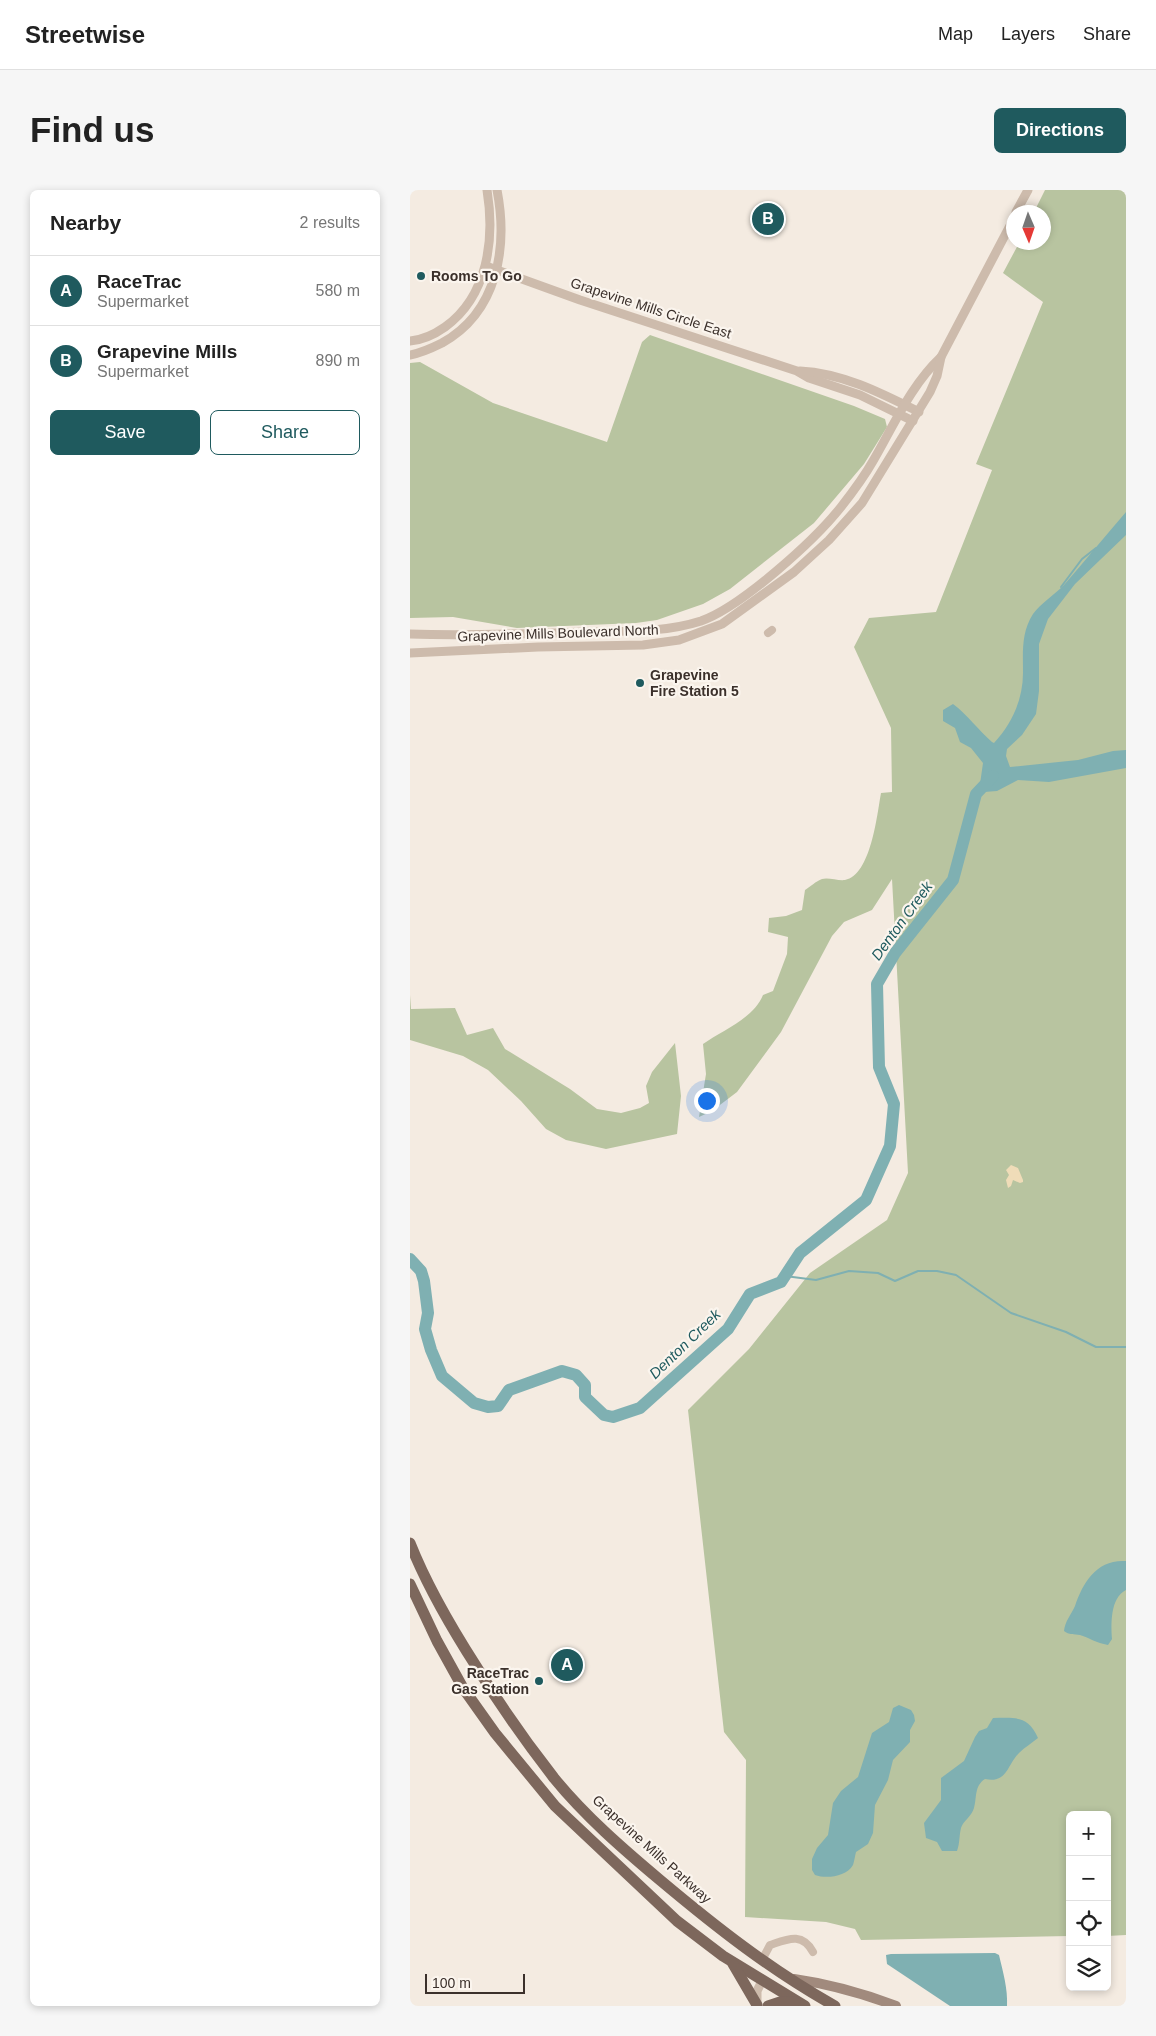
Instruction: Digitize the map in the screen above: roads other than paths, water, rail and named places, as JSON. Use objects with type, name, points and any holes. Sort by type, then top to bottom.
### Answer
[{"type":"main road","name":"Grapevine Mills Parkway","points":[[410,1543],[425,1578],[460,1642],[498,1702],[555,1779],[636,1859],[702,1915],[762,1960],[835,2006]]},
{"type":"main road","points":[[410,1584],[437,1641],[463,1688],[555,1806],[677,1921],[731,1961],[801,2004]]},
{"type":"main road","points":[[522,1766],[536,1754]]},
{"type":"main road","points":[[731,1961],[761,2006],[780,2002],[801,2004]]},
{"type":"main road","points":[[762,1981],[770,1977],[778,1978],[826,2006]]},
{"type":"main road","points":[[794,1980],[822,1983],[858,1992],[896,2006]]},
{"type":"street","points":[[410,341],[436,334],[452,322],[466,308],[478,288],[486,266],[490,221],[488,190]]},
{"type":"street","points":[[410,355],[433,348],[461,332],[483,304],[497,271],[502,235],[502,212],[497,190]]},
{"type":"street","points":[[1020,205],[1028,190]]},
{"type":"street","points":[[941,356],[1006,233]]},
{"type":"street","name":"Grapevine Mills Circle East","points":[[486,266],[797,371],[809,378],[860,395],[913,421]]},
{"type":"street","name":"Grapevine Mills Boulevard North","points":[[410,634],[642,630],[684,625],[719,613],[786,562],[825,526],[872,463],[926,371],[941,356]]},
{"type":"street","name":"Grapevine Mills Boulevard North","points":[[410,653],[538,647],[642,645],[679,640],[722,624],[794,572],[830,540],[862,503],[919,412],[937,376],[941,356]]},
{"type":"street","name":"Grapevine Mills Circle East","points":[[797,371],[816,372],[849,381],[919,412]]},
{"type":"street","points":[[642,630],[642,645]]},
{"type":"street","points":[[762,1960],[770,1945],[789,1939],[808,1943],[813,1952]]},
{"type":"street","points":[[761,2006],[757,1992],[762,1981]]},
{"type":"water","points":[[1126,512],[1126,535],[1075,584],[1048,619],[1039,644],[1039,691],[1036,714],[1022,735],[1007,749],[1006,756],[1010,767],[1078,760],[1113,751],[1126,750],[1126,768],[1049,782],[1018,780],[997,791],[984,792],[980,784],[983,763],[971,748],[960,742],[955,728],[943,721],[943,710],[953,704],[994,743],[1006,728],[1019,702],[1026,628],[1033,614],[1064,585]]},
{"type":"water","points":[[1116,1561],[1126,1561],[1126,1590],[1114,1605],[1112,1639],[1108,1645],[1064,1631],[1082,1589],[1093,1574],[1107,1564]]},
{"type":"water","points":[[899,1705],[911,1710],[915,1721],[910,1730],[910,1742],[893,1760],[888,1780],[875,1805],[873,1833],[868,1844],[856,1852],[853,1865],[846,1872],[830,1877],[815,1875],[812,1870],[812,1859],[817,1848],[828,1835],[833,1803],[841,1791],[858,1777],[872,1733],[889,1722],[893,1708]]},
{"type":"water","points":[[993,1718],[1020,1719],[1030,1725],[1038,1738],[1019,1753],[1002,1776],[998,1779],[985,1779],[981,1782],[977,1789],[973,1811],[961,1828],[957,1851],[942,1851],[937,1842],[926,1838],[924,1823],[941,1800],[941,1778],[964,1761],[979,1731],[987,1728]]},
{"type":"water","points":[[995,1953],[999,1955],[1004,1974],[1007,2006],[950,2006],[887,1964],[886,1955],[891,1954]]},
{"type":"waterway","points":[[1061,587],[1082,559],[1096,548]]},
{"type":"waterway","name":"Denton Creek","points":[[410,1259],[421,1271],[424,1281],[428,1313],[425,1329],[431,1350],[442,1376],[474,1403],[488,1407],[498,1406],[509,1390],[562,1371],[576,1375],[585,1385],[585,1397],[604,1415],[613,1417],[640,1408],[728,1329],[750,1294],[781,1282],[800,1253],[866,1200],[890,1146],[894,1104],[879,1067],[877,984],[895,953],[953,880],[976,794],[993,776]]},
{"type":"waterway","points":[[785,1276],[816,1280],[849,1271],[878,1273],[895,1281],[918,1271],[937,1271],[956,1275],[1011,1313],[1066,1332],[1096,1347],[1126,1347]]},
{"type":"place","name":"Grapevine Mills","points":[[768,219]]},
{"type":"place","name":"Rooms To Go","points":[[421,276]]},
{"type":"place","name":"Grapevine Fire Station 5","points":[[640,683]]},
{"type":"place","name":"RaceTrac","points":[[567,1665]]},
{"type":"place","name":"RaceTrac Gas Station","points":[[539,1681]]}]
